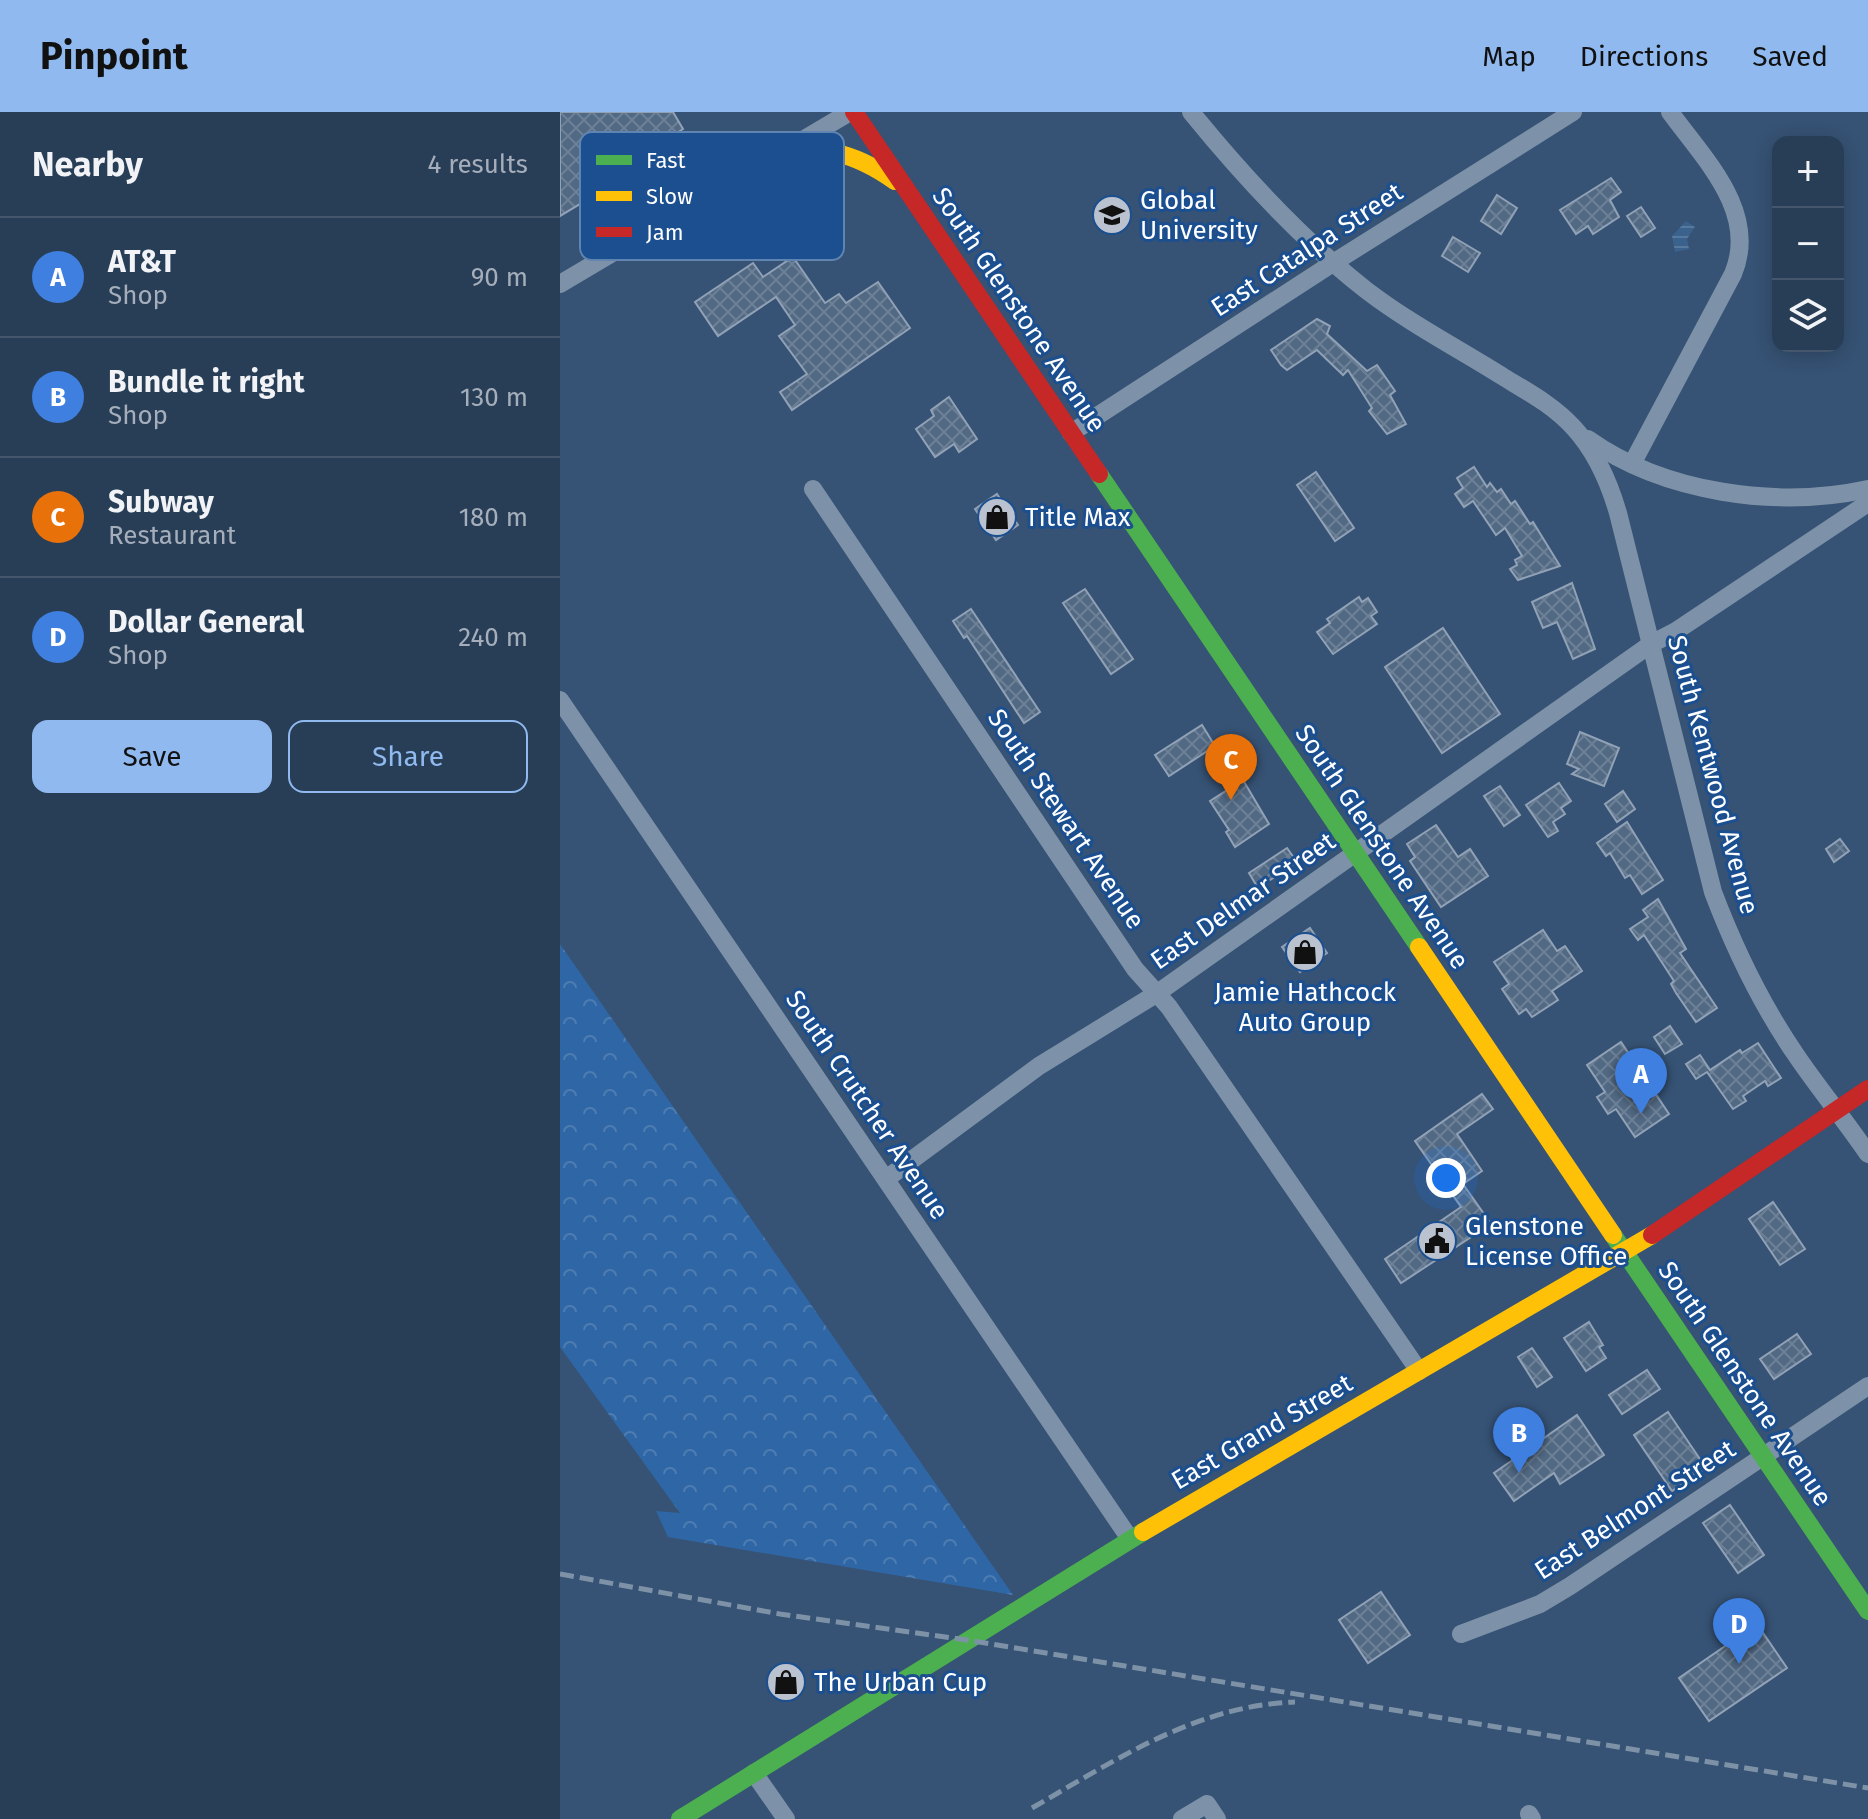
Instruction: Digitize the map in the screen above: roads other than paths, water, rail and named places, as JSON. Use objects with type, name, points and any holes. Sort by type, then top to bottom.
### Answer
[{"type":"main road","name":"South Glenstone Avenue","points":[[852,112],[1868,1611]]},
{"type":"main road","points":[[844,153],[864,162],[907,190]]},
{"type":"main road","name":"East Grand Street","points":[[680,1819],[1130,1539],[1626,1252],[1868,1089]]},
{"type":"street","points":[[817,132],[852,112]]},
{"type":"street","name":"South Kentwood Avenue","points":[[1191,112],[1248,178],[1333,263],[1382,301],[1547,403],[1576,430],[1632,464]]},
{"type":"street","name":"East Catalpa Street","points":[[1071,433],[1573,112]]},
{"type":"street","points":[[1670,112],[1730,197],[1738,220],[1740,254],[1733,274],[1632,464],[1709,488],[1760,495],[1810,496],[1868,489]]},
{"type":"street","points":[[560,284],[600,260]]},
{"type":"street","name":"South Kentwood Avenue","points":[[1576,430],[1594,456],[1614,498],[1713,892],[1724,921],[1764,1005],[1797,1057],[1868,1154]]},
{"type":"street","name":"South Stewart Avenue","points":[[813,489],[1135,969],[1169,1007],[1419,1371]]},
{"type":"street","name":"East Delmar Street","points":[[886,1179],[1039,1066],[1156,994],[1651,644],[1676,631],[1868,503]]},
{"type":"street","name":"South Crutcher Avenue","points":[[560,700],[1130,1539]]},
{"type":"street","name":"East Belmont Street","points":[[1461,1634],[1540,1604],[1570,1586],[1868,1386]]},
{"type":"street","points":[[754,1773],[786,1819]]},
{"type":"street","points":[[1182,1819],[1212,1811]]},
{"type":"railway","points":[[560,1574],[780,1614],[967,1640],[1868,1788]]},
{"type":"railway","points":[[1032,1808],[1125,1755],[1190,1724],[1259,1705],[1295,1702]]},
{"type":"place","name":"Global University","points":[[1112,215]]},
{"type":"place","name":"Title Max","points":[[997,517]]},
{"type":"place","name":"Subway","points":[[1231,800]]},
{"type":"place","name":"Jamie Hathcock Auto Group","points":[[1305,952]]},
{"type":"place","name":"AT&T","points":[[1641,1114]]},
{"type":"place","name":"Glenstone License Office","points":[[1437,1241]]},
{"type":"place","name":"Bundle it right","points":[[1519,1473]]},
{"type":"place","name":"Dollar General","points":[[1739,1664]]},
{"type":"place","name":"The Urban Cup","points":[[786,1682]]}]
